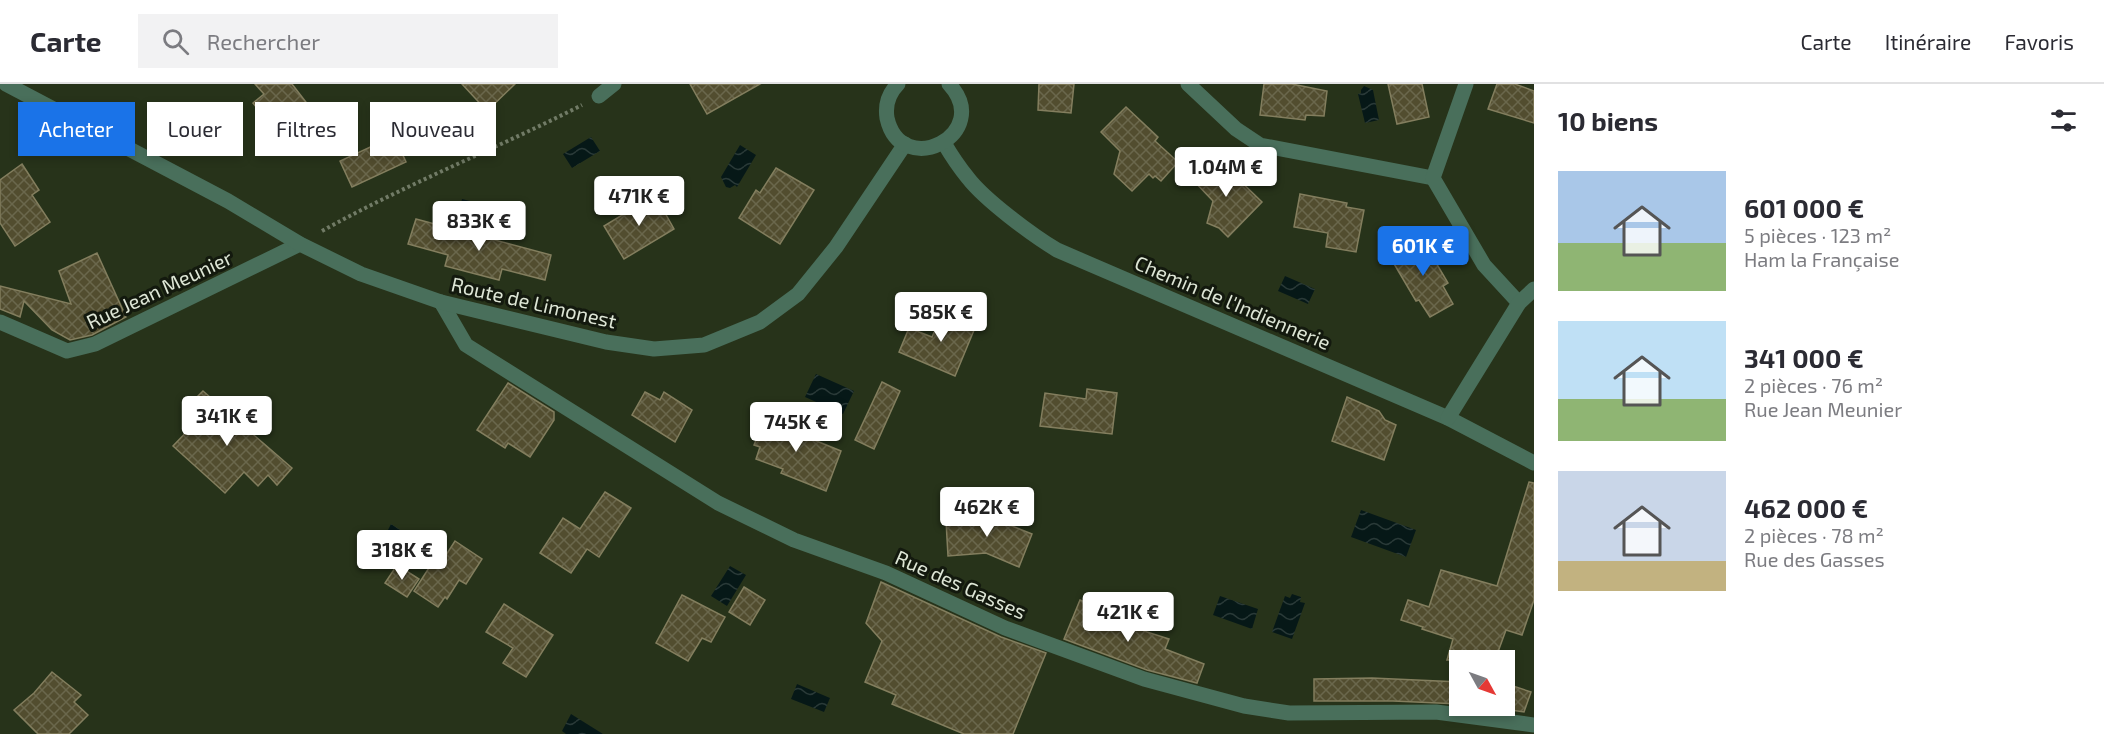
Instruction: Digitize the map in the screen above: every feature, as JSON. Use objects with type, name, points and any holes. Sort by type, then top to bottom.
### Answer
[{"type":"street","name":"Route de Limonest","points":[[6,84],[228,201],[300,244],[361,274],[441,302],[606,342],[654,349],[704,345],[760,322],[798,294],[836,247],[905,144]]},
{"type":"street","points":[[599,96],[614,84]]},
{"type":"street","points":[[894,86],[886,113],[889,125],[905,144],[924,149],[944,143],[959,125],[962,113],[960,101],[949,84]]},
{"type":"street","points":[[1188,84],[1236,129],[1260,146],[1433,178],[1484,265],[1519,303]]},
{"type":"street","points":[[1433,178],[1466,84]]},
{"type":"street","name":"Chemin de l'Indiennerie","points":[[944,143],[968,179],[982,193],[1043,242],[1057,250],[1448,418],[1534,463]]},
{"type":"street","name":"Rue Jean Meunier","points":[[0,322],[67,351],[95,344],[300,244]]},
{"type":"street","points":[[1448,418],[1519,303],[1534,289]]},
{"type":"street","name":"Rue des Gasses","points":[[441,302],[466,345],[718,503],[794,540],[886,573],[1005,628],[1144,679],[1244,706],[1289,714],[1436,712],[1531,724]]},
{"type":"path","points":[[300,244],[369,205],[546,124],[599,96]]},
{"type":"water","points":[[1364,86],[1373,90],[1379,120],[1365,123],[1358,94]]},
{"type":"water","points":[[591,137],[600,151],[572,168],[563,154]]},
{"type":"water","points":[[740,145],[756,155],[737,187],[735,185],[730,188],[726,187],[721,177]]},
{"type":"water","points":[[462,199],[502,209],[497,230],[457,219]]},
{"type":"water","points":[[1285,276],[1315,289],[1308,304],[1278,291]]},
{"type":"water","points":[[816,374],[854,391],[843,414],[805,397]]},
{"type":"water","points":[[1361,510],[1416,530],[1406,557],[1351,537]]},
{"type":"water","points":[[391,524],[419,542],[417,547],[420,551],[417,556],[410,558],[383,540]]},
{"type":"water","points":[[730,566],[746,575],[727,606],[711,596]]},
{"type":"water","points":[[1292,594],[1301,597],[1300,602],[1305,603],[1292,639],[1272,632],[1285,596],[1290,598]]},
{"type":"water","points":[[1220,596],[1258,609],[1252,629],[1213,615]]},
{"type":"water","points":[[797,684],[830,698],[824,712],[791,699]]},
{"type":"water","points":[[571,714],[603,734],[566,734],[562,731]]},
{"type":"building","points":[[255,84],[292,84],[306,102],[255,102],[255,106],[253,103],[264,94]]},
{"type":"building","points":[[462,84],[515,84],[496,102],[479,102]]},
{"type":"building","points":[[690,84],[760,84],[707,114]]},
{"type":"building","points":[[1039,84],[1074,84],[1071,113],[1038,110]]},
{"type":"building","points":[[1264,84],[1292,84],[1327,91],[1324,116],[1306,115],[1305,120],[1260,115]]},
{"type":"building","points":[[1388,84],[1422,84],[1429,117],[1397,124]]},
{"type":"building","points":[[1497,84],[1515,84],[1534,91],[1534,123],[1488,109]]},
{"type":"building","points":[[1126,107],[1158,137],[1155,141],[1178,162],[1161,181],[1149,174],[1132,191],[1114,174],[1120,151],[1101,132]]},
{"type":"building","points":[[370,147],[370,156],[403,156],[406,162],[352,187],[340,161],[351,156],[358,156],[358,153]]},
{"type":"building","points":[[1211,160],[1226,174],[1230,171],[1262,202],[1228,237],[1219,228],[1207,223],[1213,201],[1192,179]]},
{"type":"building","points":[[22,164],[39,190],[32,195],[50,222],[15,246],[0,223],[0,180]]},
{"type":"building","points":[[776,168],[814,190],[780,244],[739,218],[756,190],[760,193]]},
{"type":"building","points":[[1300,194],[1347,203],[1346,207],[1364,210],[1356,252],[1326,247],[1328,233],[1294,227]]},
{"type":"building","points":[[655,195],[674,229],[624,259],[604,226]]},
{"type":"building","points":[[416,219],[551,255],[545,280],[502,269],[499,280],[445,266],[448,255],[408,244]]},
{"type":"building","points":[[1422,239],[1448,283],[1443,286],[1453,304],[1430,317],[1419,300],[1416,301],[1390,257]]},
{"type":"building","points":[[97,253],[126,317],[92,335],[70,340],[52,330],[24,301],[20,317],[0,309],[0,286],[71,304],[59,271]]},
{"type":"building","points":[[944,309],[977,323],[955,376],[899,352],[909,328],[932,337]]},
{"type":"building","points":[[882,382],[900,391],[874,449],[855,440]]},
{"type":"building","points":[[508,383],[554,412],[554,420],[530,457],[508,443],[505,448],[477,430]]},
{"type":"building","points":[[1087,389],[1117,393],[1112,434],[1040,426],[1045,393],[1086,399]]},
{"type":"building","points":[[203,391],[292,468],[277,485],[268,475],[258,486],[244,472],[225,493],[173,446],[196,422],[184,410]]},
{"type":"building","points":[[645,392],[660,400],[664,392],[692,410],[675,442],[632,415]]},
{"type":"building","points":[[1347,397],[1379,411],[1385,420],[1396,425],[1384,460],[1332,441]]},
{"type":"building","points":[[767,413],[800,426],[797,433],[841,451],[826,491],[781,473],[783,469],[756,459],[760,447],[754,445]]},
{"type":"building","points":[[1529,482],[1534,483],[1534,600],[1522,635],[1506,630],[1499,650],[1450,650],[1453,639],[1401,620],[1408,600],[1429,607],[1441,570],[1497,586]]},
{"type":"building","points":[[605,492],[631,508],[599,557],[587,549],[571,573],[540,553],[563,518],[580,529]]},
{"type":"building","points":[[964,512],[999,512],[997,520],[1032,534],[1019,567],[986,553],[948,556],[946,521],[964,519]]},
{"type":"building","points":[[455,541],[482,559],[466,584],[459,580],[447,599],[445,597],[438,607],[414,591],[436,557],[446,555]]},
{"type":"building","points":[[397,565],[419,579],[407,597],[385,583]]},
{"type":"building","points":[[881,582],[1001,637],[1046,653],[1013,734],[964,734],[892,704],[896,695],[865,682],[882,641],[866,623]]},
{"type":"building","points":[[744,587],[765,600],[750,625],[729,612]]},
{"type":"building","points":[[682,595],[725,617],[711,642],[702,638],[688,661],[656,643]]},
{"type":"building","points":[[1080,600],[1145,627],[1144,631],[1169,639],[1165,649],[1204,664],[1197,683],[1147,670],[1064,639]]},
{"type":"building","points":[[504,604],[553,635],[526,677],[503,663],[513,648],[486,632]]},
{"type":"building","points":[[52,672],[81,695],[74,702],[88,715],[69,734],[38,734],[14,710],[34,693]]},
{"type":"building","points":[[1372,678],[1449,682],[1449,704],[1314,701],[1314,679]]},
{"type":"building","points":[[1515,687],[1531,692],[1524,712],[1515,711]]}]
